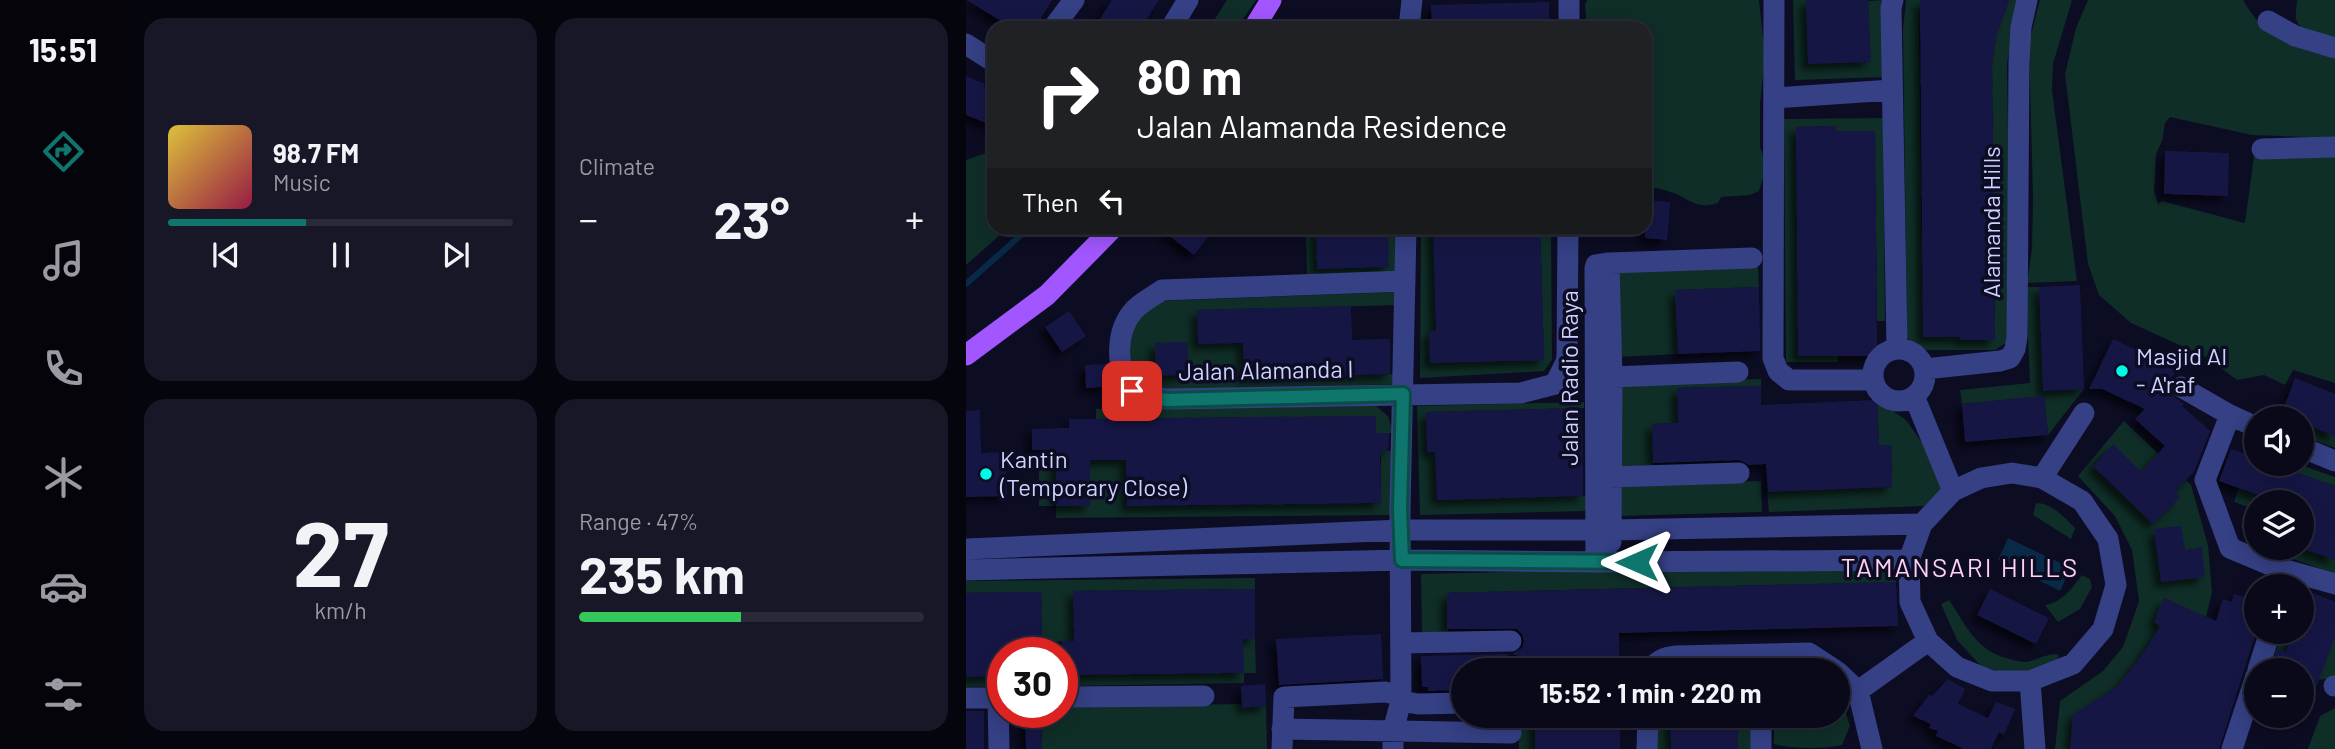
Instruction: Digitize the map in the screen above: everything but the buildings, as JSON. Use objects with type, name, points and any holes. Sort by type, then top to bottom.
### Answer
[{"type":"main road","points":[[1258,21],[1271,0]]},
{"type":"main road","points":[[966,355],[1047,295],[1106,235]]},
{"type":"street","points":[[1058,21],[1074,0]]},
{"type":"street","points":[[1175,21],[1188,0]]},
{"type":"street","points":[[1410,21],[1412,0]]},
{"type":"street","points":[[1569,0],[1569,21]]},
{"type":"street","points":[[1774,0],[1773,358],[1778,371],[1788,380],[1873,380]]},
{"type":"street","points":[[1893,0],[1897,348]]},
{"type":"street","name":"Alamanda Hills","points":[[1925,369],[2000,361],[2010,358],[2015,349],[2019,62],[2021,27],[2027,0]]},
{"type":"street","points":[[2268,21],[2294,36],[2335,48]]},
{"type":"street","points":[[966,44],[987,58]]},
{"type":"street","points":[[1775,98],[1892,90]]},
{"type":"street","points":[[2262,149],[2335,147]]},
{"type":"street","points":[[1393,740],[1401,701],[1406,235]]},
{"type":"street","name":"Jalan Alamanda I","points":[[1405,281],[1162,290],[1136,307],[1122,327],[1122,374],[1132,391],[1167,400],[1521,393],[1555,384],[1567,356],[1568,235]]},
{"type":"street","points":[[1609,263],[1752,258]]},
{"type":"street","name":"Jalan Radio Raya","points":[[1603,562],[1595,268],[1598,264],[1609,263],[1612,377],[1610,477],[1604,530]]},
{"type":"street","points":[[1897,348],[1911,351],[1921,360],[1925,369],[1921,389],[1914,397],[1905,401],[1884,397],[1873,380],[1874,365],[1883,353],[1897,348]]},
{"type":"street","points":[[1612,377],[1738,372]]},
{"type":"street","points":[[2181,387],[2244,421]]},
{"type":"street","points":[[1914,397],[1953,491]]},
{"type":"street","points":[[2042,478],[2084,414]]},
{"type":"street","points":[[2230,415],[2204,480],[2230,548],[2278,574]]},
{"type":"street","points":[[2314,452],[2335,461]]},
{"type":"street","points":[[1610,477],[1739,473]]},
{"type":"street","points":[[2012,473],[2042,478],[2082,501],[2108,539],[2116,585],[2103,629],[2073,664],[2030,681],[1992,681],[1956,667],[1928,641],[1910,602],[1909,559],[1922,524],[1953,491],[1981,478],[2012,473]]},
{"type":"street","points":[[966,549],[1401,530],[1604,530],[1922,524]]},
{"type":"street","points":[[966,570],[1402,560],[1603,562],[1909,559]]},
{"type":"street","points":[[2314,582],[2335,584]]},
{"type":"street","points":[[1402,643],[1511,641]]},
{"type":"street","points":[[1858,691],[1928,641]]},
{"type":"street","points":[[1784,658],[1809,653],[1816,658]]},
{"type":"street","points":[[1663,658],[1681,658]]},
{"type":"street","points":[[2030,681],[2035,749]]},
{"type":"street","points":[[1850,684],[1858,691],[1872,749]]},
{"type":"street","points":[[1451,703],[1418,704],[1401,701],[1395,694],[1385,692],[1284,697],[1282,739],[1393,740],[1510,733]]},
{"type":"street","points":[[1078,697],[1204,696]]},
{"type":"street","points":[[966,698],[987,698]]},
{"type":"street","points":[[2232,749],[2244,712]]},
{"type":"street","points":[[999,728],[999,749]]},
{"type":"street","points":[[1647,749],[1648,728]]},
{"type":"street","points":[[1761,728],[1762,749]]},
{"type":"green space","points":[[1227,0],[1256,0],[1242,21],[1214,21]]},
{"type":"green space","points":[[1587,0],[1759,0],[1765,56],[1760,104],[1760,147],[1767,165],[1759,191],[1750,195],[1721,197],[1718,203],[1705,205],[1652,187],[1652,21],[1586,21]]},
{"type":"green space","points":[[1793,0],[1806,0],[1808,64],[1870,62],[1868,1],[1883,0],[1885,77],[1795,80]]},
{"type":"green space","points":[[1906,0],[1922,0],[1919,31],[1923,337],[1960,337],[1961,340],[1995,339],[1992,64],[1996,36],[2009,0],[2019,0],[2007,64],[2011,340],[1995,350],[1923,350],[1907,338],[1903,30]]},
{"type":"green space","points":[[2040,0],[2072,0],[2053,64],[2052,90],[2077,281],[2027,283],[2032,249],[2033,199],[2029,42]]},
{"type":"green space","points":[[2088,0],[2243,0],[2261,25],[2281,39],[2305,48],[2335,53],[2335,138],[2252,135],[2170,117],[2165,123],[2162,141],[2156,154],[2154,191],[2158,204],[2162,201],[2245,223],[2254,156],[2335,153],[2335,383],[2293,370],[2285,385],[2264,375],[2237,380],[2206,357],[2131,323],[2099,295],[2088,264],[2065,74],[2076,28]]},
{"type":"green space","points":[[2297,0],[2335,0],[2335,42],[2301,28],[2296,18]]},
{"type":"green space","points":[[1883,118],[1885,321],[1877,321],[1875,131],[1836,131],[1836,126],[1796,127],[1798,356],[1838,356],[1838,362],[1786,362],[1784,119]]},
{"type":"green space","points":[[987,152],[987,235],[1000,235],[966,265],[966,160]]},
{"type":"green space","points":[[1306,235],[1316,235],[1318,269],[1388,267],[1388,235],[1397,235],[1399,274],[1307,277]]},
{"type":"green space","points":[[1421,235],[1433,235],[1436,331],[1429,331],[1544,360],[1540,235],[1551,235],[1552,360],[1544,371],[1420,378]]},
{"type":"green space","points":[[1758,265],[1759,287],[1676,290],[1678,354],[1617,357],[1614,271]]},
{"type":"green space","points":[[2026,287],[2039,287],[2043,391],[2084,389],[2048,435],[2044,396],[1962,404],[1960,390],[2030,383]]},
{"type":"green space","points":[[1397,292],[1397,305],[1296,308],[1298,376],[1399,374],[1399,384],[1153,390],[1137,387],[1127,355],[1134,322],[1161,301]],"holes":[[[1269,308],[1243,343],[1198,344],[1197,310]],[[1187,342],[1188,375],[1156,376]]]},
{"type":"green space","points":[[1761,379],[1761,386],[1677,388],[1678,423],[1652,424],[1653,467],[1619,468],[1616,383]]},
{"type":"green space","points":[[1877,400],[1906,420],[1942,471],[1943,489],[1924,506],[1769,512],[1767,492],[1892,487],[1891,445],[1879,445]]},
{"type":"green space","points":[[1584,402],[1584,408],[1426,412],[1427,452],[1435,452],[1437,499],[1586,496],[1587,511],[1420,515],[1417,406]]},
{"type":"green space","points":[[1376,406],[1388,416],[1393,433],[1376,433],[1376,416],[1096,419],[1096,409]]},
{"type":"green space","points":[[2124,421],[2191,485],[2208,545],[2212,592],[2206,617],[2164,598],[2160,626],[2141,656],[2118,686],[2074,715],[2070,749],[2055,749],[2060,701],[2103,671],[2123,647],[2139,601],[2132,550],[2115,516],[2078,476]],"holes":[[[2113,445],[2141,472],[2179,497],[2164,513],[2146,517],[2093,465]],[[2180,526],[2185,550],[2154,530]]]},
{"type":"green space","points":[[2314,428],[2335,436],[2335,448],[2314,440]]},
{"type":"green space","points":[[1377,451],[1393,451],[1394,515],[1056,518],[1056,506],[1090,506],[1090,460],[1126,459],[1127,506],[1381,503],[1381,457]]},
{"type":"green space","points":[[1039,460],[1056,460],[1056,506],[1039,506]]},
{"type":"green space","points":[[2314,470],[2335,477],[2335,486],[2306,476],[2314,476]]},
{"type":"green space","points":[[1761,481],[1762,512],[1617,516],[1616,485]]},
{"type":"green space","points":[[2239,488],[2244,490],[2244,506],[2234,502]]},
{"type":"green space","points":[[2036,503],[2052,508],[2075,528],[2071,539],[2033,515]]},
{"type":"green space","points":[[2314,553],[2335,560],[2335,574],[2296,560],[2314,560]]},
{"type":"green space","points":[[1880,563],[1897,582],[1447,593],[1448,637],[1422,637],[1421,574]]},
{"type":"green space","points":[[2082,575],[2090,579],[2092,587],[2080,609],[2058,622],[2045,605],[2062,598]]},
{"type":"green space","points":[[1255,578],[1255,589],[1073,591],[1074,637],[1042,637],[1041,592],[966,593],[966,581]]},
{"type":"green space","points":[[1949,600],[1972,635],[1986,649],[2024,662],[2059,655],[2054,666],[2016,677],[1981,666],[1957,640],[1941,604]]},
{"type":"green space","points":[[2335,630],[2335,677],[2319,680],[2314,671],[2314,658],[2307,658],[2299,644],[2314,644],[2314,631]]},
{"type":"green space","points":[[1243,639],[1255,639],[1256,673],[1244,673],[1244,683],[1078,686],[1078,675],[1243,673]]},
{"type":"green space","points":[[2279,644],[2289,644],[2284,658],[2273,658]]},
{"type":"green space","points":[[987,676],[987,686],[966,687],[966,677]]},
{"type":"green space","points":[[1266,706],[1267,749],[1042,749],[1042,728],[1078,728],[1078,707]]},
{"type":"green space","points":[[2335,708],[2335,749],[2308,749],[2320,716]]},
{"type":"green space","points":[[1519,728],[1535,728],[1535,749],[1519,749]]},
{"type":"green space","points":[[1654,728],[1670,728],[1671,749],[1655,749]]},
{"type":"green space","points":[[1738,728],[1752,728],[1753,749],[1738,749]]},
{"type":"green space","points":[[1774,728],[1849,728],[1842,745],[1807,748],[1774,744]]},
{"type":"water","points":[[2008,538],[2071,568],[2060,591],[1998,560]]},
{"type":"waterway","points":[[966,284],[1021,235]]},
{"type":"place","name":"Masjid Al - A'raf","points":[[2122,371]]},
{"type":"place","name":"Kantin (Temporary Close)","points":[[986,474]]},
{"type":"district","name":"TAMANSARI HILLS","points":[[1960,568]]},
{"type":"route","points":[[1132,391],[1167,400],[1403,394],[1400,509],[1402,560],[1637,562]]}]
